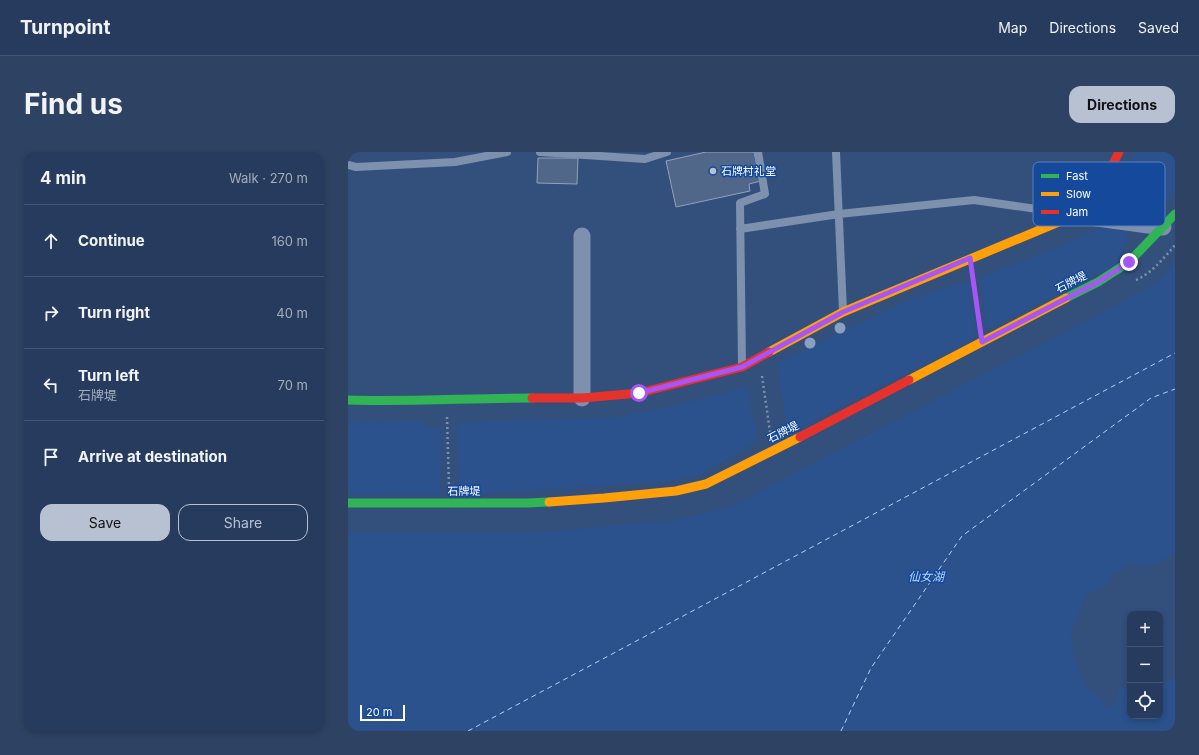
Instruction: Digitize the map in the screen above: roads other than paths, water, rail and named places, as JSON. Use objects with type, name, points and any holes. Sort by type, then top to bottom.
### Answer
[{"type":"street","points":[[1114,162],[1119,152]]},
{"type":"street","name":"石牌堤","points":[[1165,225],[1175,214]]},
{"type":"street","points":[[348,400],[379,401],[582,398],[639,393],[742,367],[843,312],[1048,226]]},
{"type":"street","points":[[1156,226],[1163,227]]},
{"type":"street","name":"石牌堤","points":[[348,503],[527,503],[676,491],[706,484],[773,451],[1098,282],[1129,262],[1163,227]]},
{"type":"street","points":[[582,236],[582,398]]},
{"type":"lane","points":[[348,165],[356,166],[455,162],[507,152]]},
{"type":"lane","points":[[540,152],[645,159],[667,152]]},
{"type":"lane","points":[[742,367],[740,203],[765,194],[758,152]]},
{"type":"lane","points":[[836,152],[843,312]]},
{"type":"lane","points":[[740,229],[839,214],[974,200],[1033,209]]},
{"type":"water","points":[[1135,152],[1175,152],[1175,190],[1165,202],[1165,162],[1132,162]]},
{"type":"water","points":[[1101,228],[1124,231],[1128,237],[1118,264],[987,329],[980,277],[1058,247]]},
{"type":"water","name":"仙女湖","points":[[1175,262],[1175,552],[1169,557],[1145,568],[1130,563],[1113,573],[1107,584],[1085,596],[1071,634],[1075,663],[1088,690],[1100,697],[1108,709],[1117,701],[1119,687],[1127,689],[1127,719],[1163,719],[1163,684],[1171,679],[1175,679],[1175,731],[348,731],[348,533],[534,533],[675,520],[730,507],[1158,282]]},
{"type":"water","points":[[970,281],[976,337],[788,434],[777,363],[918,296]]},
{"type":"water","points":[[747,387],[758,441],[700,475],[662,482],[459,495],[457,423],[616,417],[676,405]]},
{"type":"water","points":[[425,421],[426,427],[440,427],[441,495],[348,494],[348,422]]},
{"type":"place","name":"石牌村礼堂","points":[[713,171]]}]
